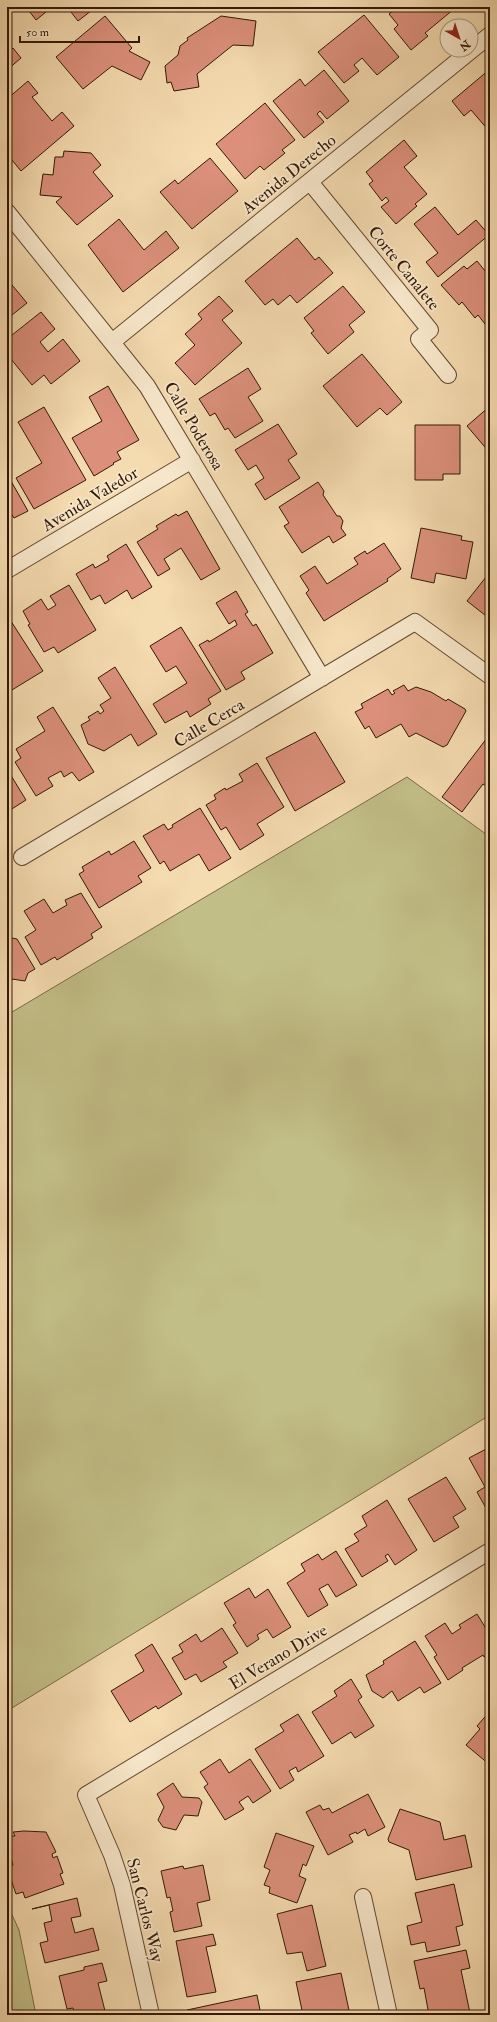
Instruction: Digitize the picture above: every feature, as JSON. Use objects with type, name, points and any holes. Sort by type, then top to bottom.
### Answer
[{"type":"street","name":"Avenida Derecho","points":[[112,342],[490,35]]},
{"type":"street","name":"Corte Canalete","points":[[310,182],[430,330],[419,339],[448,375]]},
{"type":"street","name":"Calle Poderosa","points":[[7,212],[148,386],[322,678]]},
{"type":"street","name":"Avenida Valedor","points":[[7,570],[192,460]]},
{"type":"street","name":"Calle Cerca","points":[[22,857],[415,622],[490,676]]},
{"type":"street","name":"El Verano Drive","points":[[86,1795],[490,1551]]},
{"type":"street","name":"San Carlos Way","points":[[86,1795],[112,1855],[122,1884],[151,2015]]},
{"type":"street","points":[[363,1897],[388,2015]]},
{"type":"shaded area","points":[[407,777],[490,837],[490,1415],[7,1711],[7,1015]]},
{"type":"shaded area","points":[[7,1904],[19,1930],[36,2015],[7,2015]]},
{"type":"building","points":[[26,7],[42,7],[46,12],[36,20]]},
{"type":"building","points":[[67,7],[96,7],[78,21]]},
{"type":"building","points":[[397,7],[452,7],[454,9],[443,18],[439,18],[439,21],[425,33],[428,36],[411,50],[394,29],[398,25],[389,14]]},
{"type":"building","points":[[364,15],[399,57],[377,75],[362,58],[354,65],[359,71],[344,83],[318,52]]},
{"type":"building","points":[[105,16],[132,48],[129,51],[150,62],[141,80],[112,66],[83,89],[56,57]]},
{"type":"building","points":[[221,16],[256,21],[253,46],[233,45],[197,74],[199,87],[174,91],[171,82],[167,83],[165,66],[178,55],[180,46],[188,40],[187,38]]},
{"type":"building","points":[[13,48],[21,58],[7,70],[7,53]]},
{"type":"building","points":[[490,69],[490,132],[471,110],[464,116],[452,101]]},
{"type":"building","points":[[324,70],[349,101],[327,119],[320,111],[317,114],[324,122],[304,138],[273,101],[300,79],[305,86]]},
{"type":"building","points":[[28,81],[38,93],[32,97],[52,121],[62,112],[74,126],[21,171],[7,154],[7,150],[11,147],[7,142],[10,140],[7,136],[7,99]]},
{"type":"building","points":[[265,103],[295,140],[282,150],[285,153],[264,170],[260,166],[245,179],[216,144]]},
{"type":"building","points":[[404,140],[417,156],[404,167],[427,194],[415,204],[417,206],[396,224],[381,207],[389,201],[386,197],[382,201],[369,184],[373,181],[366,172]]},
{"type":"building","points":[[64,151],[91,153],[101,165],[93,172],[113,196],[77,225],[56,202],[62,197],[40,195],[43,174],[53,175],[55,157],[63,157]]},
{"type":"building","points":[[210,158],[238,191],[192,229],[160,192],[175,180],[178,184]]},
{"type":"building","points":[[435,207],[458,235],[476,220],[489,235],[438,277],[426,262],[438,253],[414,224]]},
{"type":"building","points":[[119,219],[144,250],[166,231],[179,248],[123,292],[88,245]]},
{"type":"building","points":[[297,238],[315,260],[319,257],[333,273],[297,303],[290,295],[278,305],[273,299],[265,305],[245,281]]},
{"type":"building","points":[[477,261],[490,277],[490,282],[487,285],[490,288],[490,320],[485,324],[478,315],[475,318],[462,302],[459,305],[441,285],[464,266],[467,269]]},
{"type":"building","points":[[7,279],[27,303],[7,319]]},
{"type":"building","points":[[343,286],[365,312],[349,325],[354,332],[328,354],[311,333],[314,331],[304,318]]},
{"type":"building","points":[[219,296],[233,311],[222,320],[242,343],[195,385],[175,363],[195,345],[185,334],[202,319],[198,314]]},
{"type":"building","points":[[41,312],[55,329],[40,342],[48,352],[63,339],[80,361],[51,384],[44,375],[32,385],[11,359],[7,362],[7,339]]},
{"type":"building","points":[[362,354],[402,402],[387,415],[380,408],[357,427],[323,386]]},
{"type":"building","points":[[248,368],[261,389],[248,397],[263,421],[235,438],[228,428],[225,430],[215,413],[210,416],[199,399]]},
{"type":"building","points":[[108,386],[139,440],[117,452],[121,459],[94,476],[72,438],[102,421],[89,397]]},
{"type":"building","points":[[490,406],[490,453],[467,426]]},
{"type":"building","points":[[44,407],[86,480],[34,509],[16,478],[42,463],[18,422]]},
{"type":"building","points":[[278,424],[297,454],[288,460],[300,478],[265,500],[255,484],[264,478],[256,465],[248,470],[235,450]]},
{"type":"building","points":[[415,425],[460,425],[460,474],[443,474],[443,480],[415,480]]},
{"type":"building","points":[[7,474],[28,511],[14,518],[12,515],[7,518]]},
{"type":"building","points":[[318,482],[324,491],[323,495],[337,516],[340,516],[343,521],[341,528],[346,535],[333,543],[329,536],[302,553],[284,526],[289,523],[279,507]]},
{"type":"building","points":[[187,511],[220,569],[201,580],[181,548],[164,559],[170,569],[158,576],[137,542],[158,529],[156,526],[176,514],[178,516]]},
{"type":"building","points":[[421,528],[462,536],[461,540],[473,542],[466,579],[436,573],[434,583],[411,578]]},
{"type":"building","points":[[384,543],[401,569],[387,579],[388,581],[324,621],[306,593],[309,590],[300,576],[315,566],[327,584],[358,564],[354,558],[365,551],[367,554]]},
{"type":"building","points":[[126,544],[152,587],[132,599],[127,590],[105,604],[100,595],[91,600],[76,574],[93,564],[95,568],[109,560],[107,556]]},
{"type":"building","points":[[490,572],[490,619],[467,601]]},
{"type":"building","points":[[69,585],[96,630],[58,653],[54,647],[44,652],[28,625],[30,624],[23,611],[41,599],[48,610],[56,605],[50,596]]},
{"type":"building","points":[[236,591],[248,612],[245,614],[253,626],[256,624],[273,653],[241,672],[245,679],[226,690],[199,645],[208,640],[209,642],[237,625],[235,620],[229,624],[216,603]]},
{"type":"building","points":[[7,615],[43,671],[7,693],[7,674],[9,673],[7,670]]},
{"type":"building","points":[[181,627],[221,691],[208,699],[211,704],[190,717],[187,711],[165,723],[153,704],[187,683],[176,666],[166,672],[150,646]]},
{"type":"building","points":[[115,667],[157,734],[138,746],[131,734],[104,751],[88,744],[81,725],[90,720],[88,717],[98,711],[100,714],[104,711],[100,705],[111,698],[98,678]]},
{"type":"building","points":[[404,685],[408,691],[416,687],[431,692],[446,701],[448,699],[465,709],[466,711],[447,745],[443,747],[416,733],[409,737],[401,724],[376,738],[369,726],[365,729],[355,712],[363,708],[361,704],[388,689],[392,695],[395,693],[393,691]]},
{"type":"building","points":[[53,707],[94,772],[79,781],[72,772],[64,777],[61,771],[48,778],[53,786],[36,796],[15,762],[21,758],[16,749],[45,731],[37,717]]},
{"type":"building","points":[[315,732],[345,782],[295,811],[266,758]]},
{"type":"building","points":[[490,734],[490,788],[483,784],[462,812],[442,797]]},
{"type":"building","points":[[257,763],[284,807],[257,824],[264,835],[240,850],[226,827],[221,830],[206,805],[216,799],[214,795],[225,788],[226,790],[243,781],[239,774]]},
{"type":"building","points":[[7,769],[26,800],[7,812]]},
{"type":"building","points":[[200,808],[231,858],[209,871],[199,854],[170,871],[164,861],[160,864],[143,836],[164,824],[168,830],[173,827],[172,825]]},
{"type":"building","points":[[134,841],[151,868],[138,876],[142,882],[99,908],[79,874],[84,871],[82,867],[109,851],[111,855]]},
{"type":"building","points":[[81,893],[102,927],[91,934],[93,938],[57,960],[55,957],[41,965],[25,937],[36,930],[24,911],[44,899],[53,913],[67,905],[65,900]]},
{"type":"building","points":[[7,937],[17,939],[35,969],[28,973],[25,981],[12,979],[8,995]]},
{"type":"building","points":[[490,1447],[490,1508],[487,1510],[477,1492],[485,1487],[469,1458]]},
{"type":"building","points":[[446,1477],[466,1509],[453,1517],[459,1527],[434,1542],[408,1499]]},
{"type":"building","points":[[387,1500],[417,1550],[395,1565],[388,1554],[385,1556],[388,1561],[362,1577],[345,1549],[359,1541],[354,1534],[367,1526],[362,1516]]},
{"type":"building","points":[[336,1551],[357,1585],[336,1597],[328,1584],[319,1589],[328,1605],[308,1617],[287,1583],[305,1571],[301,1564],[318,1554],[322,1560]]},
{"type":"building","points":[[249,1588],[255,1598],[268,1589],[291,1627],[273,1638],[267,1629],[257,1635],[259,1639],[247,1647],[233,1625],[236,1623],[224,1603]]},
{"type":"building","points":[[477,1614],[490,1635],[490,1654],[484,1657],[483,1655],[462,1668],[463,1670],[448,1680],[434,1657],[437,1655],[425,1636],[445,1623],[452,1634],[461,1628],[459,1625]]},
{"type":"building","points":[[222,1628],[238,1653],[223,1662],[227,1667],[201,1682],[196,1674],[185,1680],[172,1658],[183,1652],[179,1645],[196,1634],[201,1642]]},
{"type":"building","points":[[415,1641],[441,1683],[424,1693],[420,1687],[398,1701],[392,1691],[383,1698],[372,1691],[366,1675],[384,1664],[383,1661]]},
{"type":"building","points":[[152,1644],[182,1694],[158,1709],[156,1706],[130,1722],[111,1691],[144,1671],[135,1655]]},
{"type":"building","points":[[351,1679],[362,1697],[358,1700],[374,1726],[355,1738],[351,1732],[332,1744],[312,1712],[337,1696],[334,1691]]},
{"type":"building","points":[[490,1711],[490,1765],[466,1745],[480,1729],[477,1726]]},
{"type":"building","points":[[298,1714],[324,1756],[298,1772],[296,1767],[289,1771],[294,1780],[280,1789],[255,1749],[284,1731],[280,1725]]},
{"type":"building","points":[[220,1759],[229,1773],[250,1759],[271,1791],[253,1803],[248,1796],[239,1802],[244,1809],[225,1820],[204,1787],[208,1784],[200,1772]]},
{"type":"building","points":[[173,1783],[182,1797],[199,1798],[202,1802],[198,1816],[184,1815],[176,1830],[163,1827],[158,1820],[164,1807],[157,1794]]},
{"type":"building","points":[[368,1794],[385,1827],[368,1836],[365,1829],[357,1834],[356,1832],[349,1835],[353,1842],[328,1855],[306,1812],[320,1805],[323,1810],[329,1808],[332,1813]]},
{"type":"building","points":[[400,1809],[440,1822],[444,1840],[465,1835],[472,1867],[416,1880],[409,1850],[389,1842],[388,1839]]},
{"type":"building","points":[[13,1832],[46,1832],[56,1852],[52,1854],[53,1858],[57,1856],[63,1873],[60,1874],[64,1884],[25,1898],[23,1892],[16,1894],[7,1868],[13,1865],[9,1852],[7,1852],[7,1836],[15,1836]]},
{"type":"building","points":[[276,1833],[314,1846],[306,1866],[303,1864],[299,1876],[306,1879],[297,1903],[269,1893],[270,1887],[264,1885],[270,1870],[264,1867]]},
{"type":"building","points":[[203,1865],[210,1900],[197,1903],[202,1926],[174,1932],[170,1912],[173,1911],[170,1897],[167,1898],[161,1871],[183,1866],[184,1869]]},
{"type":"building","points":[[454,1884],[463,1925],[456,1927],[460,1945],[427,1952],[425,1942],[411,1945],[407,1926],[422,1922],[415,1893]]},
{"type":"building","points":[[77,1898],[81,1916],[71,1918],[75,1933],[93,1928],[99,1950],[45,1963],[40,1943],[48,1941],[44,1923],[52,1921],[49,1905],[32,1909]]},
{"type":"building","points":[[312,1905],[326,1966],[307,1971],[302,1952],[287,1954],[277,1914]]},
{"type":"building","points":[[213,1934],[216,1945],[206,1947],[216,1992],[187,1997],[176,1941]]},
{"type":"building","points":[[466,1950],[470,1968],[461,1970],[470,2013],[429,2015],[424,1988],[420,1989],[414,1961]]},
{"type":"building","points":[[102,1963],[107,1981],[98,1983],[106,2015],[75,2015],[73,2008],[67,2009],[59,1976],[84,1970],[84,1967]]},
{"type":"building","points":[[341,1973],[350,2015],[303,2015],[296,1982]]},
{"type":"building","points":[[257,1995],[261,2015],[188,2015],[187,2010]]}]
